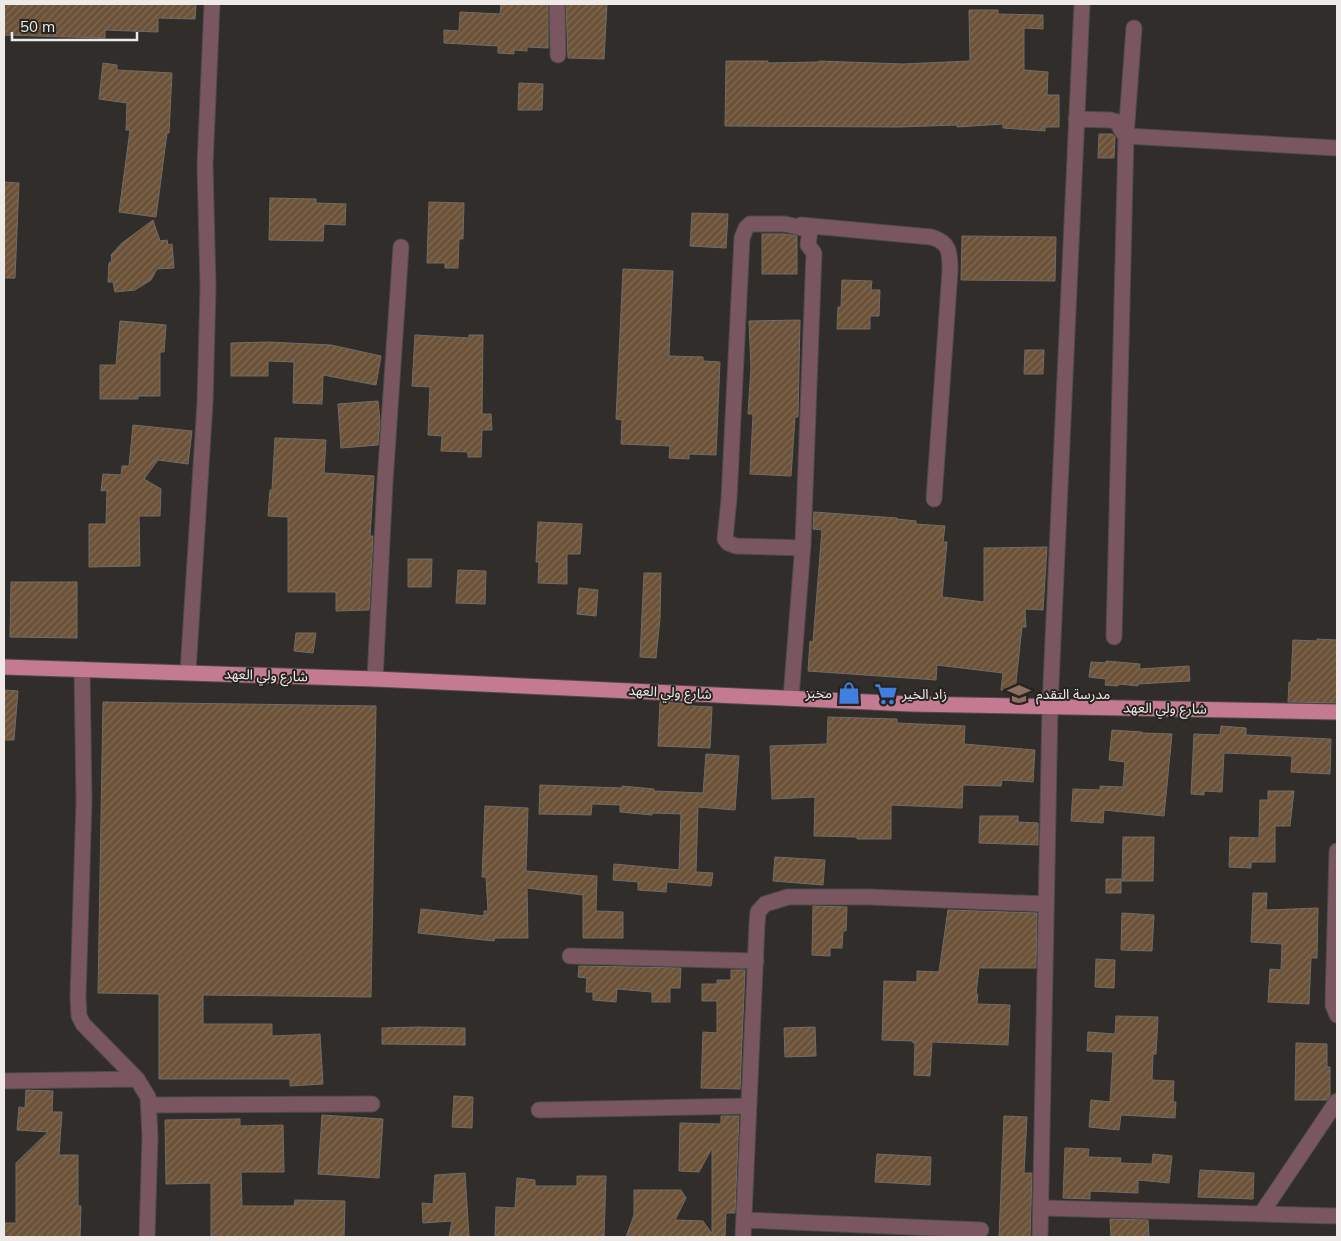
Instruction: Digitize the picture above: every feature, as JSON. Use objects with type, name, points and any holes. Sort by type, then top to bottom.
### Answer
[{"type":"main road","name":"شارع ولي العهد","points":[[4,667],[375,679],[911,704],[1337,712]]},
{"type":"street","points":[[188,672],[205,403],[208,287],[204,165],[212,4]]},
{"type":"street","points":[[557,4],[558,55]]},
{"type":"street","points":[[1040,1237],[1050,706],[1082,4]]},
{"type":"street","points":[[1114,637],[1126,136],[1134,28]]},
{"type":"street","points":[[1076,119],[1118,122],[1126,136],[1337,148]]},
{"type":"street","points":[[802,548],[736,546],[728,543],[725,539],[730,499],[742,238],[750,224],[785,224],[931,237],[941,240],[946,246],[950,255],[950,270],[934,499]]},
{"type":"street","points":[[785,224],[810,230],[808,245],[814,253],[802,548],[791,698]]},
{"type":"street","points":[[375,679],[385,482],[401,248]]},
{"type":"street","points":[[82,669],[84,801],[79,1016],[83,1024],[137,1080],[144,1090],[149,1105],[148,1237]]},
{"type":"street","points":[[1337,851],[1333,1005],[1337,1015]]},
{"type":"street","points":[[743,1237],[758,912],[765,904],[788,897],[1046,904]]},
{"type":"street","points":[[570,956],[756,961]]},
{"type":"street","points":[[4,1081],[137,1080]]},
{"type":"street","points":[[1261,1214],[1337,1101]]},
{"type":"street","points":[[149,1105],[372,1104]]},
{"type":"street","points":[[539,1110],[749,1106]]},
{"type":"street","points":[[1042,1208],[1337,1216]]},
{"type":"street","points":[[744,1220],[981,1230]]},
{"type":"building","points":[[4,4],[196,4],[195,19],[158,18],[158,32],[105,30],[105,38],[4,35]]},
{"type":"building","points":[[501,4],[548,4],[548,48],[527,47],[527,51],[514,50],[514,54],[498,53],[498,46],[444,43],[444,30],[459,31],[460,12],[500,14]]},
{"type":"building","points":[[566,4],[607,4],[604,59],[568,58]]},
{"type":"building","points":[[969,10],[998,10],[998,14],[1043,15],[1043,29],[1024,28],[1024,70],[1048,72],[1047,95],[1059,95],[1059,127],[1045,127],[1045,131],[1003,128],[1003,124],[957,127],[957,125],[899,127],[725,126],[726,61],[768,61],[768,63],[819,61],[903,64],[970,61]]},
{"type":"building","points":[[103,63],[117,65],[117,70],[172,73],[169,133],[167,133],[156,217],[119,212],[130,130],[126,130],[127,103],[99,99]]},
{"type":"building","points":[[519,83],[543,84],[542,110],[518,110]]},
{"type":"building","points":[[1099,134],[1112,134],[1115,137],[1114,158],[1098,158]]},
{"type":"building","points":[[4,182],[19,183],[15,278],[4,278]]},
{"type":"building","points":[[270,198],[316,199],[316,203],[346,204],[345,225],[324,224],[323,241],[269,240]]},
{"type":"building","points":[[429,202],[464,203],[463,239],[459,239],[458,268],[445,268],[445,263],[427,263]]},
{"type":"building","points":[[692,213],[728,214],[726,248],[690,246]]},
{"type":"building","points":[[153,220],[160,241],[167,240],[168,245],[172,244],[174,268],[157,269],[151,280],[135,290],[115,292],[113,282],[108,282],[109,263],[112,261],[111,255],[122,243]]},
{"type":"building","points":[[762,234],[797,236],[797,274],[762,274]]},
{"type":"building","points":[[962,236],[1056,237],[1055,281],[961,280]]},
{"type":"building","points":[[623,269],[673,271],[669,356],[703,357],[703,361],[720,362],[716,455],[689,454],[689,459],[669,458],[670,446],[621,444],[622,420],[616,419]]},
{"type":"building","points":[[842,280],[872,281],[871,290],[880,290],[879,316],[870,316],[870,329],[837,329],[838,307],[841,307]]},
{"type":"building","points":[[800,320],[798,417],[795,417],[791,476],[750,474],[753,414],[748,414],[751,368],[749,321]]},
{"type":"building","points":[[120,321],[166,325],[164,352],[160,352],[160,396],[138,396],[138,399],[100,399],[100,365],[116,365]]},
{"type":"building","points":[[415,335],[469,338],[469,335],[483,335],[482,414],[491,414],[492,430],[482,430],[481,457],[468,457],[468,452],[441,451],[442,436],[428,435],[430,387],[412,386]]},
{"type":"building","points":[[268,342],[331,345],[381,356],[376,385],[323,375],[322,404],[293,403],[294,362],[268,361],[268,376],[231,376],[231,343]]},
{"type":"building","points":[[1025,350],[1044,350],[1043,374],[1024,374]]},
{"type":"building","points":[[378,401],[380,421],[378,445],[341,448],[338,404]]},
{"type":"building","points":[[133,425],[192,431],[188,464],[158,460],[144,479],[161,489],[160,516],[139,516],[140,566],[89,567],[89,524],[106,524],[107,490],[101,491],[103,474],[121,475],[122,466],[129,466]]},
{"type":"building","points":[[275,438],[326,440],[324,473],[374,476],[370,536],[373,536],[369,610],[336,611],[336,592],[288,592],[288,517],[268,516],[270,490],[272,490]]},
{"type":"building","points":[[814,512],[897,518],[916,521],[916,524],[945,526],[943,542],[947,542],[942,597],[984,602],[984,548],[1047,547],[1043,610],[1025,609],[1026,627],[1022,627],[1015,691],[1001,690],[1003,673],[937,665],[936,680],[808,671],[810,641],[813,642],[822,530],[813,529]]},
{"type":"building","points":[[538,522],[582,524],[580,554],[567,554],[567,584],[538,583],[539,562],[536,562]]},
{"type":"building","points":[[408,559],[432,559],[431,587],[408,587]]},
{"type":"building","points":[[458,570],[486,571],[485,604],[456,603]]},
{"type":"building","points":[[644,573],[661,573],[660,618],[656,658],[640,657]]},
{"type":"building","points":[[11,582],[77,582],[77,638],[10,637]]},
{"type":"building","points":[[579,588],[598,590],[596,616],[577,614]]},
{"type":"building","points":[[296,633],[316,633],[313,653],[294,651]]},
{"type":"building","points":[[1317,639],[1337,640],[1337,703],[1288,702],[1293,640],[1317,641]]},
{"type":"building","points":[[1106,661],[1140,664],[1139,669],[1189,666],[1190,681],[1138,684],[1138,686],[1105,685],[1106,679],[1089,677],[1091,662],[1106,663]]},
{"type":"building","points":[[4,690],[18,691],[14,740],[4,740]]},
{"type":"building","points":[[103,702],[376,706],[371,997],[203,995],[203,1024],[272,1024],[272,1036],[320,1034],[323,1084],[290,1086],[290,1079],[159,1079],[159,994],[98,993]]},
{"type":"building","points":[[660,702],[712,707],[710,748],[658,746]]},
{"type":"building","points":[[828,717],[897,719],[897,723],[965,726],[964,744],[1035,750],[1033,782],[1002,780],[1001,786],[963,785],[962,808],[891,805],[891,839],[814,836],[815,797],[772,799],[770,746],[827,744]]},
{"type":"building","points":[[1221,726],[1246,728],[1246,735],[1331,739],[1330,774],[1291,772],[1292,756],[1224,753],[1222,792],[1204,791],[1204,795],[1191,794],[1194,734],[1220,735]]},
{"type":"building","points":[[1112,730],[1172,734],[1164,816],[1104,810],[1103,823],[1071,821],[1073,789],[1100,790],[1100,786],[1123,787],[1125,762],[1109,760]]},
{"type":"building","points":[[706,754],[739,756],[735,810],[698,807],[696,872],[713,873],[711,886],[667,882],[666,892],[638,890],[638,882],[613,880],[614,864],[679,870],[681,814],[653,813],[652,815],[620,812],[620,805],[592,804],[591,815],[539,814],[540,785],[622,788],[622,786],[654,789],[654,791],[703,793]]},
{"type":"building","points":[[1268,791],[1294,791],[1290,826],[1275,826],[1275,862],[1251,862],[1251,868],[1229,867],[1230,837],[1259,838],[1260,800],[1268,800]]},
{"type":"building","points":[[485,806],[528,808],[526,871],[597,876],[596,911],[623,912],[623,938],[583,938],[583,895],[527,888],[528,938],[495,938],[494,941],[418,933],[421,909],[484,916],[484,911],[488,911],[486,877],[482,877]]},
{"type":"building","points":[[980,816],[1018,816],[1018,822],[1038,823],[1038,845],[979,843]]},
{"type":"building","points":[[1123,837],[1154,837],[1153,881],[1122,881]]},
{"type":"building","points":[[775,857],[825,860],[823,885],[773,881]]},
{"type":"building","points":[[1106,879],[1121,879],[1121,893],[1106,893]]},
{"type":"building","points":[[1253,893],[1267,893],[1266,910],[1318,908],[1317,958],[1311,958],[1309,1004],[1268,1002],[1270,969],[1281,970],[1282,944],[1251,942]]},
{"type":"building","points":[[813,906],[847,907],[846,931],[843,931],[842,948],[830,948],[830,956],[812,955]]},
{"type":"building","points":[[948,910],[1037,913],[1036,968],[979,968],[976,994],[978,994],[977,1004],[1010,1005],[1008,1045],[932,1042],[930,1076],[914,1075],[915,1043],[913,1041],[882,1040],[884,981],[917,982],[917,971],[939,972]]},
{"type":"building","points":[[1122,913],[1154,915],[1152,951],[1121,950]]},
{"type":"building","points":[[1096,959],[1115,960],[1114,988],[1095,987]]},
{"type":"building","points":[[579,966],[681,968],[680,988],[670,988],[670,1002],[652,1002],[652,992],[617,989],[616,1002],[593,1000],[593,992],[586,992],[587,978],[578,977]]},
{"type":"building","points":[[731,970],[745,970],[740,1089],[701,1088],[703,1032],[717,1033],[717,1001],[702,1001],[702,984],[717,984],[717,980],[731,980]]},
{"type":"building","points":[[1116,1016],[1158,1017],[1156,1054],[1153,1054],[1152,1080],[1174,1081],[1173,1102],[1176,1102],[1175,1118],[1121,1115],[1119,1130],[1089,1127],[1091,1100],[1110,1102],[1113,1052],[1087,1051],[1088,1032],[1115,1034]]},
{"type":"building","points":[[815,1027],[816,1056],[785,1057],[784,1028]]},
{"type":"building","points":[[382,1028],[465,1028],[465,1045],[382,1044]]},
{"type":"building","points":[[1296,1043],[1327,1044],[1327,1067],[1330,1067],[1330,1095],[1327,1100],[1295,1100]]},
{"type":"building","points":[[26,1090],[53,1091],[52,1112],[62,1112],[59,1155],[78,1155],[78,1206],[81,1206],[80,1237],[4,1237],[4,1223],[16,1223],[16,1163],[48,1132],[17,1130],[19,1107],[25,1108]]},
{"type":"building","points":[[454,1096],[473,1097],[472,1128],[452,1127]]},
{"type":"building","points":[[322,1115],[383,1119],[379,1178],[318,1174]]},
{"type":"building","points":[[721,1116],[739,1116],[735,1213],[726,1213],[725,1237],[626,1237],[634,1215],[634,1190],[681,1190],[686,1198],[675,1220],[703,1221],[712,1234],[712,1148],[699,1172],[679,1171],[680,1123],[721,1124]]},
{"type":"building","points":[[1004,1116],[1027,1117],[1024,1173],[1032,1173],[1030,1237],[999,1237]]},
{"type":"building","points":[[240,1119],[240,1126],[283,1125],[284,1172],[241,1172],[242,1206],[294,1206],[295,1200],[345,1201],[344,1237],[211,1237],[211,1183],[166,1184],[165,1120]]},
{"type":"building","points":[[1065,1148],[1089,1149],[1088,1157],[1121,1158],[1120,1163],[1152,1164],[1153,1154],[1172,1156],[1169,1183],[1138,1180],[1138,1193],[1090,1191],[1090,1199],[1063,1198]]},
{"type":"building","points":[[877,1154],[931,1157],[930,1185],[875,1182]]},
{"type":"building","points":[[1200,1170],[1254,1173],[1253,1199],[1198,1197]]},
{"type":"building","points":[[465,1173],[469,1237],[449,1237],[452,1221],[423,1223],[422,1203],[433,1204],[435,1175]]},
{"type":"building","points":[[577,1176],[606,1176],[604,1237],[495,1237],[496,1207],[515,1208],[517,1178],[535,1180],[535,1186],[577,1186]]},
{"type":"building","points":[[1110,1219],[1148,1220],[1149,1237],[1111,1237]]},
{"type":"place","name":"مخبز","points":[[849,693]]},
{"type":"place","name":"زاد الخير","points":[[886,694]]},
{"type":"place","name":"مدرسة التقدم","points":[[1019,694]]}]
